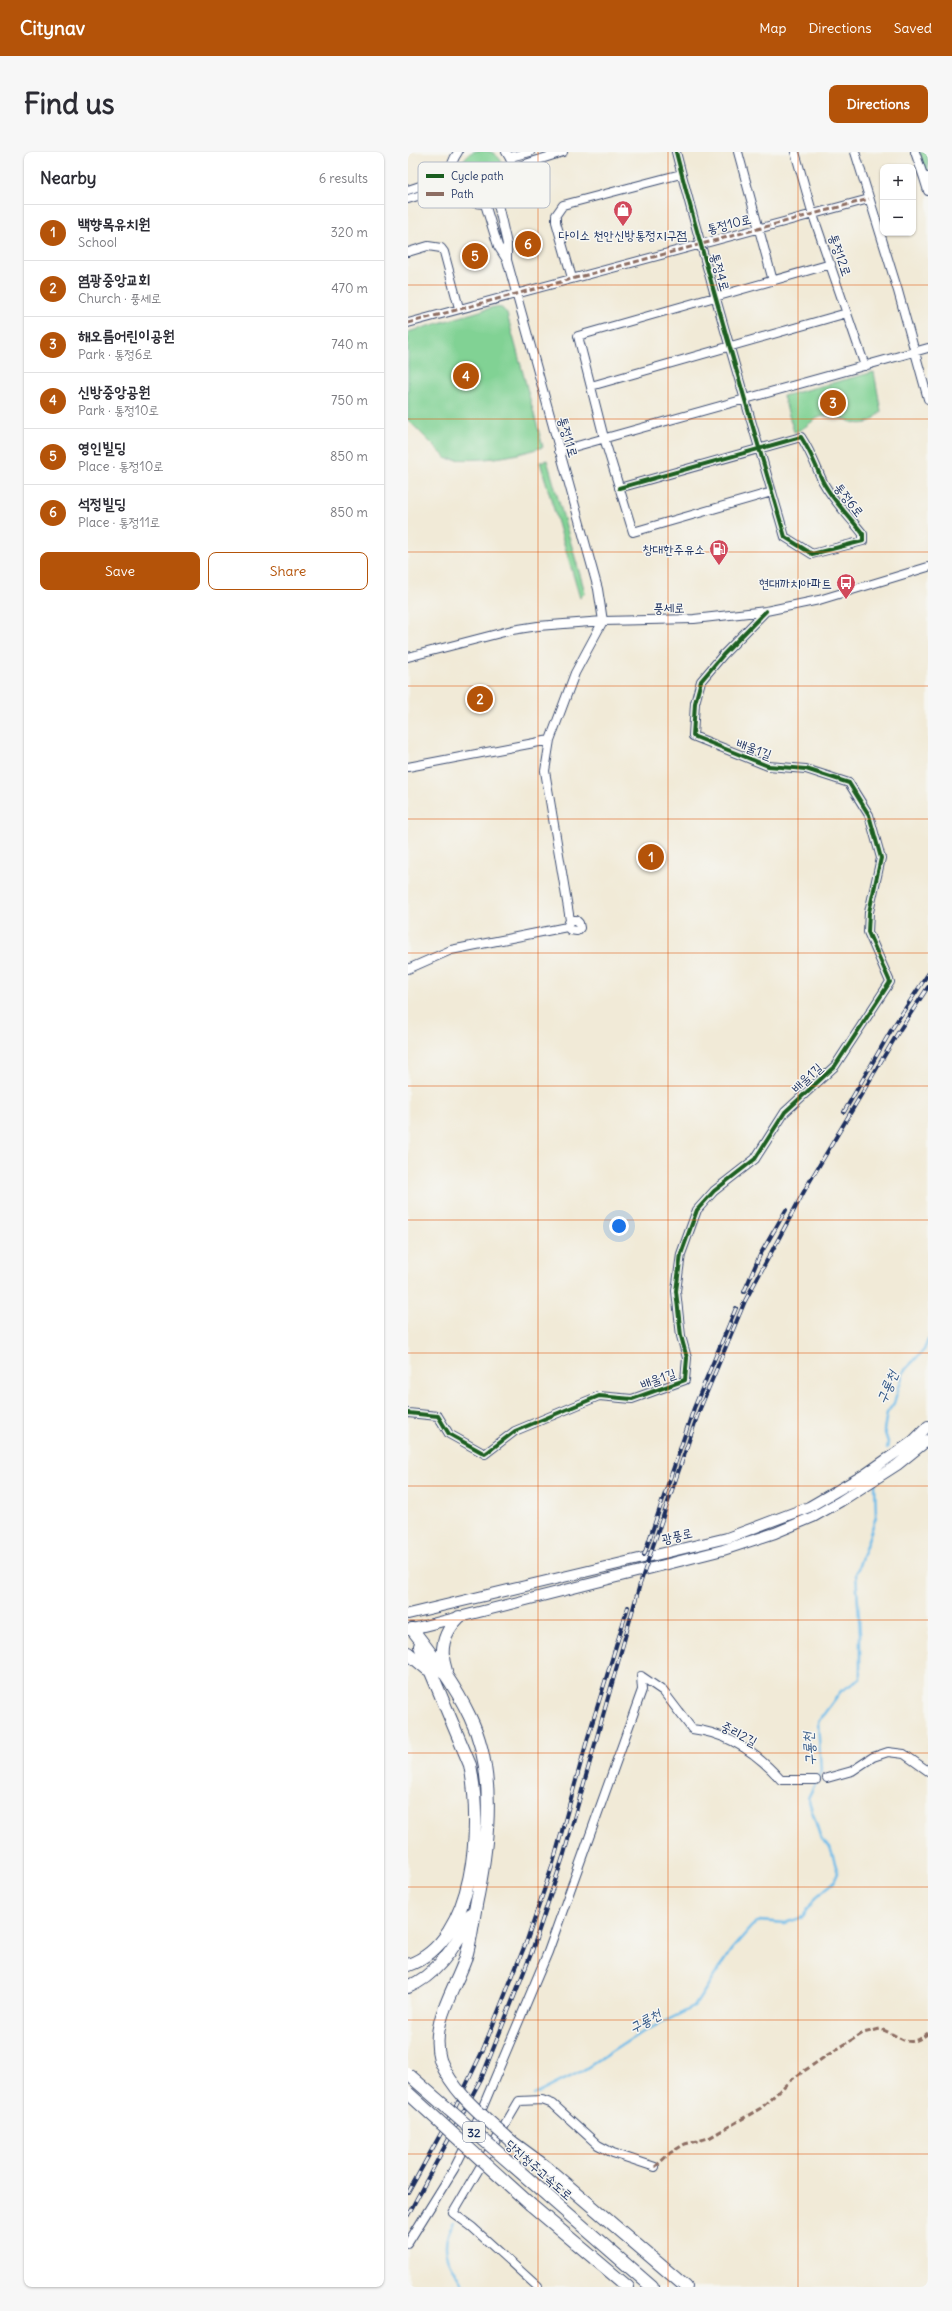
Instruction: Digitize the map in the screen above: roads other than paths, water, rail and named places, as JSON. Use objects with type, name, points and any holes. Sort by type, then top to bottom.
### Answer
[{"type":"highway","points":[[453,1687],[445,1666],[443,1646],[449,1629],[459,1617]]},
{"type":"highway","points":[[408,1965],[422,1958],[440,1942],[458,1914],[465,1892],[476,1824],[474,1786],[470,1765],[432,1673],[409,1626]]},
{"type":"highway","points":[[409,1626],[453,1687],[471,1718],[480,1749],[487,1782],[485,1839],[470,1941],[465,1959],[438,2027],[437,2043],[440,2060],[447,2075],[459,2092],[512,2142],[673,2287]]},
{"type":"highway","points":[[408,1653],[432,1673]]},
{"type":"highway","points":[[408,1987],[425,1977],[444,1959],[462,1932],[477,1897]]},
{"type":"highway","name":"당진청주고속도로","points":[[408,2074],[652,2287]]},
{"type":"highway","name":"32","points":[[408,2093],[531,2204],[628,2287]]},
{"type":"highway","points":[[408,2098],[470,2149]]},
{"type":"highway","points":[[544,2170],[686,2287]]},
{"type":"main road","name":"광풍로","points":[[408,1614],[727,1538],[809,1506],[864,1475],[913,1440],[928,1426]]},
{"type":"main road","name":"광풍로","points":[[409,1626],[459,1617],[716,1552],[775,1533],[813,1517],[841,1501],[897,1465],[928,1440]]},
{"type":"street","points":[[452,162],[458,152]]},
{"type":"street","points":[[508,154],[530,152]]},
{"type":"street","points":[[532,162],[563,152]]},
{"type":"street","name":"통정4로","points":[[676,152],[745,398]]},
{"type":"street","points":[[738,152],[773,281]]},
{"type":"street","name":"통정12로","points":[[795,152],[813,215],[831,264],[864,366]]},
{"type":"street","points":[[855,152],[898,291],[928,399]]},
{"type":"street","points":[[915,152],[926,178],[928,191]]},
{"type":"street","points":[[572,278],[556,222],[556,215],[563,205],[681,174]]},
{"type":"street","points":[[408,190],[418,187]]},
{"type":"street","points":[[408,199],[418,196]]},
{"type":"street","name":"통정10로","points":[[408,323],[459,308],[869,199]]},
{"type":"street","points":[[486,208],[498,246],[507,260]]},
{"type":"street","points":[[499,208],[507,244],[507,260]]},
{"type":"street","points":[[408,252],[428,246],[440,248],[444,252],[459,308]]},
{"type":"street","name":"통정11로","points":[[507,260],[598,589],[603,621]]},
{"type":"street","name":"통정4로","points":[[716,297],[831,264]]},
{"type":"street","points":[[716,297],[578,336],[604,438],[633,532],[772,492]]},
{"type":"street","points":[[591,386],[731,348],[847,313]]},
{"type":"street","points":[[559,451],[928,348]]},
{"type":"street","name":"통정6로","points":[[619,488],[759,447],[801,437],[813,455],[823,482],[832,497],[863,534],[863,541],[812,554],[785,537],[759,447],[745,398]]},
{"type":"street","name":"풍세로","points":[[408,657],[512,630],[603,621],[694,619],[766,611],[818,600],[928,568]]},
{"type":"street","name":"배울1길","points":[[408,1413],[438,1416],[449,1434],[485,1454],[515,1431],[599,1396],[632,1399],[685,1380],[687,1358],[681,1336],[676,1291],[681,1254],[697,1210],[714,1191],[754,1159],[785,1112],[835,1066],[890,982],[868,932],[869,912],[881,858],[869,814],[849,783],[806,769],[768,766],[693,736],[695,703],[701,682],[723,655],[766,611]]},
{"type":"street","points":[[408,969],[451,950],[569,923],[545,771],[550,740],[575,673],[603,621]]},
{"type":"street","points":[[408,767],[550,740]]},
{"type":"street","name":"중리2길","points":[[408,2243],[454,2169],[471,2135],[537,1980],[642,1690],[641,1676],[663,1691],[692,1730],[706,1731],[726,1738],[769,1766],[781,1780],[802,1782],[816,1780]]},
{"type":"street","points":[[827,1778],[852,1771],[873,1757],[888,1752],[904,1754],[928,1772]]},
{"type":"street","points":[[536,2287],[472,2227],[453,2213],[519,2101],[542,2100],[553,2104],[598,2145],[613,2153],[655,2167]]},
{"type":"waterway","name":"구룡천","points":[[887,1449],[888,1442],[884,1430],[887,1413],[894,1403],[904,1371],[924,1350],[928,1340]]},
{"type":"waterway","name":"구룡천","points":[[534,2095],[582,2071],[639,2034],[694,2007],[731,1950],[752,1926],[760,1921],[785,1923],[803,1917],[815,1898],[834,1882],[838,1873],[830,1847],[821,1839],[808,1798],[821,1772],[818,1722],[841,1691],[860,1679],[860,1633],[856,1574],[876,1517],[875,1483]]},
{"type":"waterway","name":"구룡천","points":[[454,2222],[446,2240],[446,2248],[450,2263],[465,2287]]},
{"type":"railway","points":[[844,1112],[893,1027],[928,974]]},
{"type":"railway","points":[[408,2215],[482,2077],[531,1954],[564,1854],[640,1584],[699,1411],[745,1301],[807,1186],[899,1031],[928,987]]},
{"type":"railway","points":[[744,1292],[760,1255],[786,1210]]},
{"type":"railway","points":[[644,1555],[694,1408],[736,1308]]},
{"type":"railway","points":[[408,2193],[456,2106],[482,2052],[527,1940],[552,1867],[588,1737],[628,1607]]},
{"type":"place","name":"다이소 천안신방통정지구점","points":[[623,227]]},
{"type":"place","name":"석정빌딩","points":[[528,244]]},
{"type":"place","name":"영인빌딩","points":[[475,256]]},
{"type":"place","name":"신방중앙공원","points":[[466,376]]},
{"type":"place","name":"해오름어린이공원","points":[[833,403]]},
{"type":"place","name":"창대한주유소","points":[[719,566]]},
{"type":"place","name":"현대까치아파트","points":[[846,600]]},
{"type":"place","name":"염광중앙교회","points":[[480,699]]},
{"type":"place","name":"백향목유치원","points":[[651,857]]}]
